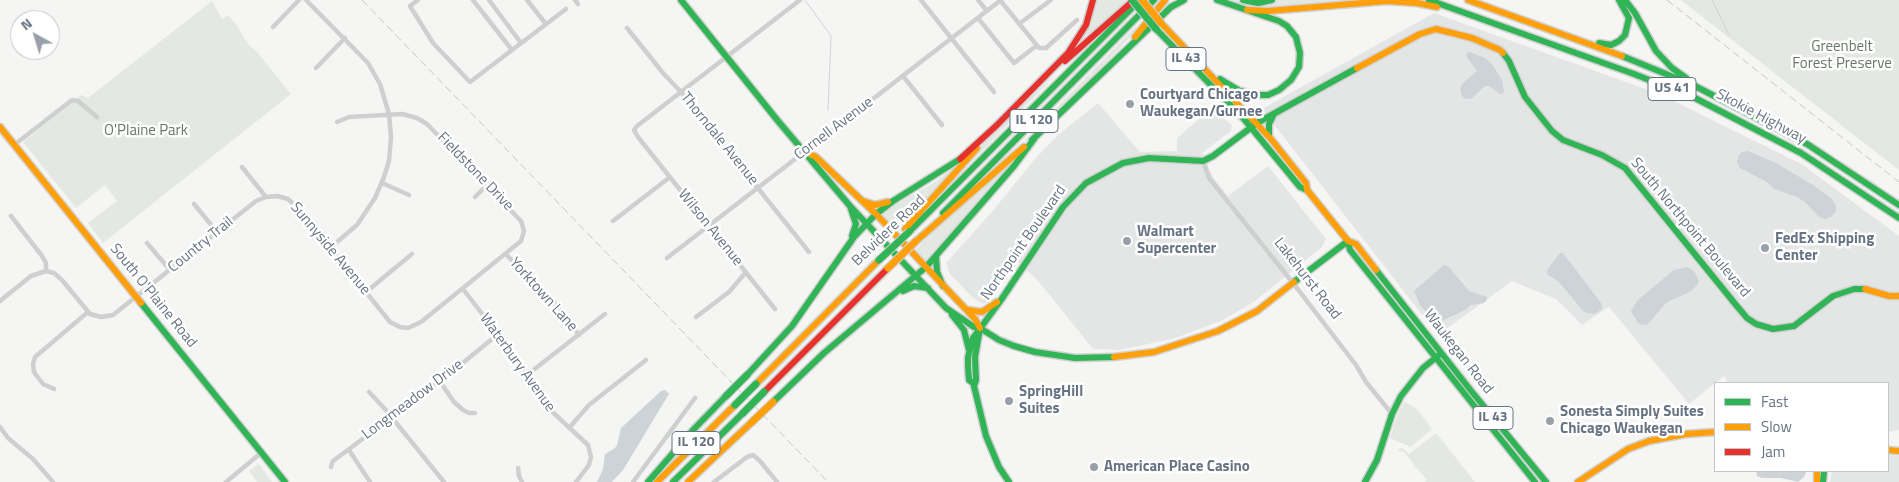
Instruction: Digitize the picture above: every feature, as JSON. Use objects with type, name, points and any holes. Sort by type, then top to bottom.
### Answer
[{"type":"main road","points":[[681,0],[850,206],[928,288],[964,330],[969,347],[969,380],[974,383]]},
{"type":"main road","points":[[648,482],[694,428],[792,326],[850,243],[866,224],[893,201],[956,162],[1068,53],[1086,25],[1093,0]]},
{"type":"main road","points":[[1031,91],[1133,0]]},
{"type":"main road","name":"IL 43","points":[[1133,0],[1216,90],[1254,126]]},
{"type":"main road","name":"IL 43","points":[[1141,0],[1158,26],[1201,64],[1254,126]]},
{"type":"main road","name":"Belvidere Road","points":[[657,482],[1141,0]]},
{"type":"main road","name":"Belvidere Road","points":[[673,482],[915,242],[1154,0]]},
{"type":"main road","points":[[1102,72],[1165,0]]},
{"type":"main road","points":[[915,242],[1034,139],[1171,7],[1184,0]]},
{"type":"main road","points":[[1201,64],[1240,91],[1249,94],[1268,94],[1279,90],[1291,80],[1299,67],[1299,46],[1296,37],[1287,26],[1279,21],[1217,0]]},
{"type":"main road","points":[[1243,0],[1258,3],[1272,0]]},
{"type":"main road","name":"Skokie Highway","points":[[1429,0],[1695,98],[1740,120],[1825,168],[1899,218]]},
{"type":"main road","name":"Skokie Highway","points":[[1468,0],[1648,65],[1694,84],[1807,144],[1899,206]]},
{"type":"main road","points":[[1556,32],[1604,45],[1611,45],[1619,41],[1625,35],[1629,18],[1619,0]]},
{"type":"main road","points":[[1625,0],[1663,59],[1681,75],[1716,97]]},
{"type":"main road","points":[[1247,10],[1268,11],[1387,1],[1431,6],[1480,19]]},
{"type":"main road","name":"South Northpoint Boulevard","points":[[1254,126],[1420,34],[1436,29],[1445,30],[1472,38],[1500,50],[1508,61],[1525,97],[1552,131],[1562,140],[1602,155],[1625,168],[1736,305],[1747,318],[1756,324],[1774,329],[1794,326],[1833,296],[1854,289],[1865,289]]},
{"type":"main road","points":[[1269,136],[1269,124],[1274,114]]},
{"type":"main road","points":[[907,231],[996,125]]},
{"type":"main road","points":[[1203,161],[1222,150],[1254,126]]},
{"type":"main road","name":"Waukegan Road","points":[[1254,126],[1269,136],[1306,183],[1307,190]]},
{"type":"main road","name":"Waukegan Road","points":[[1254,126],[1300,187],[1307,190],[1348,241],[1350,250],[1438,355],[1535,482]]},
{"type":"main road","name":"South O'Plaine Road","points":[[0,127],[285,482]]},
{"type":"main road","points":[[688,482],[813,362],[926,267],[1014,166],[1034,139]]},
{"type":"main road","points":[[804,151],[816,157],[863,201],[975,319],[980,328],[980,340],[975,357],[976,380],[974,383],[986,436],[1009,482]]},
{"type":"main road","name":"Northpoint Boulevard","points":[[980,328],[1063,207],[1086,183],[1121,164],[1149,158],[1203,161]]},
{"type":"main road","points":[[863,201],[868,204],[878,205],[893,201]]},
{"type":"main road","points":[[850,206],[856,224],[850,243]]},
{"type":"main road","points":[[946,308],[974,327],[980,328],[999,340],[1034,352],[1092,358],[1147,353],[1196,339],[1257,311],[1348,241]]},
{"type":"main road","points":[[936,256],[937,272],[943,286]]},
{"type":"main road","points":[[893,296],[914,286],[928,288]]},
{"type":"main road","points":[[1865,289],[1899,292]]},
{"type":"main road","points":[[1865,289],[1889,296],[1899,296]]},
{"type":"main road","points":[[964,308],[974,312],[982,312],[1001,300]]},
{"type":"main road","points":[[968,357],[973,338],[980,328]]},
{"type":"main road","points":[[1365,482],[1377,460],[1392,414],[1412,381],[1438,355]]},
{"type":"main road","name":"Waukegan Road","points":[[1438,355],[1472,392],[1546,482]]},
{"type":"main road","points":[[1578,482],[1628,449],[1649,441],[1667,436],[1714,432]]},
{"type":"street","points":[[273,27],[300,0]]},
{"type":"street","points":[[306,0],[345,38],[373,71],[384,94],[390,114],[390,149],[382,183],[362,218],[330,248]]},
{"type":"street","points":[[418,0],[410,6],[433,43],[470,82],[566,9]]},
{"type":"street","points":[[473,0],[512,50]]},
{"type":"street","points":[[489,0],[521,43]]},
{"type":"street","points":[[527,0],[546,24]]},
{"type":"street","points":[[681,92],[800,0]]},
{"type":"street","points":[[921,0],[994,92]]},
{"type":"street","points":[[978,0],[986,11]]},
{"type":"street","points":[[1000,0],[1039,48],[1046,48],[1077,20]]},
{"type":"street","name":"Cornell Avenue","points":[[667,258],[1000,0]]},
{"type":"street","points":[[1019,24],[1051,0]]},
{"type":"street","points":[[978,18],[1015,63],[1036,46]]},
{"type":"street","name":"Thorndale Avenue","points":[[627,28],[663,73],[681,92],[809,252]]},
{"type":"street","points":[[316,68],[345,38]]},
{"type":"street","points":[[903,76],[942,125]]},
{"type":"street","name":"Wilson Avenue","points":[[681,92],[635,128],[634,132],[775,309]]},
{"type":"street","points":[[14,145],[72,100],[78,101],[97,117]]},
{"type":"street","name":"Fieldstone Drive","points":[[337,122],[349,117],[390,114],[407,115],[427,124],[521,221],[524,231],[521,241],[506,254],[412,327],[400,327],[386,317]]},
{"type":"street","name":"Lakehurst Road","points":[[1203,161],[1209,178],[1294,283],[1356,364],[1366,382],[1392,414]]},
{"type":"street","points":[[242,167],[266,196]]},
{"type":"street","points":[[614,221],[670,177]]},
{"type":"street","points":[[382,183],[409,195]]},
{"type":"street","points":[[475,197],[487,185]]},
{"type":"street","name":"Country Trail","points":[[88,312],[101,317],[113,315],[256,201],[266,196]]},
{"type":"street","name":"Sunnyside Avenue","points":[[266,196],[283,197],[293,203],[386,317]]},
{"type":"street","points":[[194,204],[217,232]]},
{"type":"street","points":[[11,216],[42,256],[46,263],[46,271]]},
{"type":"street","points":[[147,243],[170,270]]},
{"type":"street","points":[[366,292],[412,254]]},
{"type":"street","name":"Yorktown Lane","points":[[506,254],[533,284],[553,301],[579,335]]},
{"type":"street","points":[[0,300],[31,276],[46,271],[54,273],[62,280],[88,312],[35,356],[34,372],[43,384],[54,389]]},
{"type":"street","points":[[696,317],[729,292],[746,272]]},
{"type":"street","name":"Waterbury Avenue","points":[[463,289],[527,375],[546,406],[585,442],[590,452],[589,466],[576,482]]},
{"type":"street","points":[[527,375],[605,314]]},
{"type":"street","name":"Longmeadow Drive","points":[[331,467],[333,461],[497,335]]},
{"type":"street","points":[[569,428],[589,405],[646,360]]},
{"type":"street","points":[[439,380],[454,402],[463,410],[475,413]]},
{"type":"street","points":[[369,392],[392,417],[444,482]]},
{"type":"street","points":[[633,482],[695,398]]},
{"type":"street","points":[[1,431],[33,459],[53,482]]},
{"type":"street","points":[[349,450],[370,482]]},
{"type":"street","points":[[226,482],[261,453]]},
{"type":"street","points":[[714,482],[750,455],[756,456],[777,482]]},
{"type":"street","points":[[518,468],[522,482]]},
{"type":"shaded area","points":[[1434,13],[1662,95],[1803,165],[1899,236],[1899,430],[1889,432],[1889,382],[1727,382],[1724,376],[1714,382],[1714,384],[1689,404],[1609,307],[1582,325],[1556,299],[1512,281],[1438,335],[1262,109]]},
{"type":"shaded area","points":[[1470,52],[1485,58],[1492,64],[1502,80],[1504,92],[1502,94],[1489,86],[1485,86],[1472,98],[1465,99],[1462,96],[1460,88],[1462,84],[1477,71],[1466,56]]},
{"type":"shaded area","points":[[1098,103],[1140,152],[1177,151],[1177,138],[1211,109],[1232,125],[1231,131],[1202,153],[1213,177],[1228,196],[1268,166],[1326,239],[1322,247],[1255,301],[1223,320],[1176,338],[1120,350],[1093,349],[1039,282],[1018,262],[990,300],[983,304],[973,298],[950,274],[946,263],[991,213],[1035,159],[1058,135]]},
{"type":"shaded area","points":[[1748,151],[1774,162],[1813,185],[1832,199],[1836,206],[1836,211],[1831,217],[1825,219],[1818,216],[1806,203],[1797,197],[1774,189],[1767,182],[1740,168],[1737,162],[1739,155],[1742,152]]},
{"type":"shaded area","points":[[1560,253],[1563,253],[1601,303],[1601,310],[1594,314],[1584,312],[1559,282],[1547,274],[1547,270]]},
{"type":"shaded area","points":[[1444,265],[1448,266],[1469,291],[1487,297],[1487,300],[1484,303],[1471,305],[1465,310],[1438,323],[1420,305],[1414,291]]},
{"type":"shaded area","points":[[1687,267],[1694,271],[1699,281],[1697,285],[1691,291],[1666,303],[1648,324],[1642,325],[1638,323],[1631,311],[1638,300],[1674,270]]},
{"type":"shaded area","points":[[665,390],[669,394],[623,470],[612,482],[597,482],[603,469],[605,454],[617,445],[621,428],[661,391]]},
{"type":"shaded area","points":[[1889,455],[1899,456],[1899,482],[1830,482],[1832,472],[1889,472]]},
{"type":"shaded area","points":[[1756,472],[1806,472],[1804,477],[1798,482],[1757,476]]},
{"type":"green space","points":[[1094,0],[1130,0],[1072,53]]},
{"type":"green space","points":[[1225,0],[1237,0],[1246,4],[1273,3],[1277,0],[1369,0],[1255,9]]},
{"type":"green space","name":"Greenbelt Forest Preserve","points":[[1899,0],[1899,170],[1682,1]]},
{"type":"green space","name":"O'Plaine Park","points":[[212,1],[222,19],[228,15],[248,44],[257,52],[291,94],[103,243],[88,223],[117,201],[105,185],[76,208],[23,142],[81,95],[88,98]]},
{"type":"green space","points":[[1136,26],[1138,29],[1108,61],[1064,106],[1017,148]]},
{"type":"green space","points":[[1054,76],[940,194],[956,173],[996,130]]},
{"type":"green space","points":[[1016,158],[929,261],[924,259],[915,250],[939,226]]},
{"type":"green space","points":[[952,169],[921,208],[898,232],[884,217],[882,212],[937,181]]},
{"type":"green space","points":[[1405,402],[1417,409],[1432,429],[1411,447],[1390,438],[1398,413]]},
{"type":"green space","points":[[1437,434],[1475,482],[1425,482],[1427,480],[1416,467],[1413,468],[1415,465],[1403,451],[1400,452],[1398,450],[1404,449],[1409,454]]},
{"type":"green space","points":[[259,464],[272,482],[257,482],[249,471]]},
{"type":"waterway","points":[[805,0],[831,36],[828,110]]},
{"type":"waterway","points":[[1712,0],[1729,35]]},
{"type":"railway","points":[[362,0],[828,482]]},
{"type":"railway","points":[[1667,0],[1899,182]]},
{"type":"traffic: fast","points":[[681,0],[778,121],[850,206],[946,308],[974,327],[980,328],[999,340],[1014,346],[1035,352],[1075,358],[1114,357]]},
{"type":"traffic: fast","points":[[1132,0],[1156,29]]},
{"type":"traffic: fast","points":[[909,232],[1140,0]]},
{"type":"traffic: fast","points":[[943,213],[1154,0]]},
{"type":"traffic: fast","points":[[1032,140],[1171,7],[1184,0]]},
{"type":"traffic: fast","points":[[1217,0],[1279,21],[1287,26],[1296,37],[1300,53],[1299,67],[1291,80],[1279,90],[1268,95],[1240,91],[1220,79]]},
{"type":"traffic: fast","points":[[1243,0],[1258,3],[1272,0]]},
{"type":"traffic: fast","points":[[1429,0],[1695,98],[1801,153],[1899,218]]},
{"type":"traffic: fast","points":[[1599,43],[1611,45],[1625,35],[1629,18],[1619,0]]},
{"type":"traffic: fast","points":[[1625,0],[1635,13],[1656,51],[1672,68],[1686,78]]},
{"type":"traffic: fast","points":[[1156,29],[1244,119],[1300,187],[1307,190]]},
{"type":"traffic: fast","points":[[1503,53],[1509,61],[1525,97],[1552,131],[1563,140],[1602,155],[1625,168],[1736,305],[1747,318],[1756,324],[1773,329],[1794,326],[1833,296],[1854,289],[1865,289]]},
{"type":"traffic: fast","points":[[1622,56],[1693,85],[1807,144],[1899,205]]},
{"type":"traffic: fast","points":[[973,383],[969,380],[968,367],[968,357],[973,338],[1001,300],[1063,207],[1086,183],[1123,163],[1149,158],[1203,161],[1213,156],[1257,123],[1357,68]]},
{"type":"traffic: fast","points":[[1269,136],[1269,124],[1274,114]]},
{"type":"traffic: fast","points":[[773,402],[824,353],[926,267],[1014,166],[1034,139]]},
{"type":"traffic: fast","points":[[747,375],[792,326],[854,237],[876,214],[893,201],[960,159]]},
{"type":"traffic: fast","points":[[850,206],[856,224],[852,236]]},
{"type":"traffic: fast","points":[[879,260],[909,232]]},
{"type":"traffic: fast","points":[[1294,282],[1348,241]]},
{"type":"traffic: fast","points":[[1348,241],[1350,250],[1535,482]]},
{"type":"traffic: fast","points":[[936,256],[937,272],[943,286]]},
{"type":"traffic: fast","points":[[1376,270],[1546,482]]},
{"type":"traffic: fast","points":[[903,291],[914,286],[928,288]]},
{"type":"traffic: fast","points":[[141,303],[285,482]]},
{"type":"traffic: fast","points":[[952,315],[964,330],[969,350]]},
{"type":"traffic: fast","points":[[980,329],[975,357],[976,380],[974,386],[986,436],[999,467],[1009,482]]},
{"type":"traffic: fast","points":[[1365,482],[1377,460],[1392,414],[1401,396],[1423,368],[1439,355]]},
{"type":"traffic: fast","points":[[726,396],[747,375]]},
{"type":"traffic: fast","points":[[735,405],[756,384]]},
{"type":"traffic: fast","points":[[743,413],[764,392]]},
{"type":"traffic: fast","points":[[648,482],[694,429],[726,396]]},
{"type":"traffic: fast","points":[[673,482],[743,413]]},
{"type":"traffic: fast","points":[[1823,482],[1824,472]]},
{"type":"traffic: slow","points":[[1142,0],[1161,23]]},
{"type":"traffic: slow","points":[[1135,37],[1165,0]]},
{"type":"traffic: slow","points":[[1468,0],[1622,56]]},
{"type":"traffic: slow","points":[[1247,10],[1268,11],[1387,1],[1417,3],[1437,7]]},
{"type":"traffic: slow","points":[[1161,23],[1271,139],[1306,183],[1307,190],[1348,241],[1356,244],[1376,270]]},
{"type":"traffic: slow","points":[[1357,68],[1420,34],[1436,29],[1472,38],[1503,53]]},
{"type":"traffic: slow","points":[[0,127],[141,303]]},
{"type":"traffic: slow","points":[[915,242],[1024,147]]},
{"type":"traffic: slow","points":[[905,229],[977,148]]},
{"type":"traffic: slow","points":[[808,153],[816,157],[876,214],[975,319],[980,328]]},
{"type":"traffic: slow","points":[[863,201],[875,205],[888,202]]},
{"type":"traffic: slow","points":[[888,268],[915,242]]},
{"type":"traffic: slow","points":[[756,384],[879,260]]},
{"type":"traffic: slow","points":[[1114,357],[1154,352],[1218,331],[1257,311],[1294,282]]},
{"type":"traffic: slow","points":[[1865,289],[1889,296],[1899,296]]},
{"type":"traffic: slow","points":[[968,310],[982,312],[997,302]]},
{"type":"traffic: slow","points":[[752,422],[773,402]]},
{"type":"traffic: slow","points":[[657,482],[735,405]]},
{"type":"traffic: slow","points":[[688,482],[752,422]]},
{"type":"traffic: slow","points":[[1578,482],[1628,449],[1649,441],[1686,434],[1714,432]]},
{"type":"traffic: slow","points":[[1889,450],[1899,451]]},
{"type":"traffic: slow","points":[[1817,472],[1817,482]]},
{"type":"traffic: jam","points":[[960,159],[997,125],[1068,53],[1086,25],[1093,0]]},
{"type":"traffic: jam","points":[[1065,61],[1134,0]]},
{"type":"traffic: jam","points":[[764,392],[888,268]]},
{"type":"place","name":"Courtyard Chicago Waukegan/Gurnee","points":[[1130,104]]},
{"type":"place","name":"Walmart Supercenter","points":[[1127,241]]},
{"type":"place","name":"FedEx Shipping Center","points":[[1765,248]]},
{"type":"place","name":"SpringHill Suites","points":[[1009,401]]},
{"type":"place","name":"Sonesta Simply Suites Chicago Waukegan","points":[[1550,421]]},
{"type":"place","name":"American Place Casino","points":[[1094,467]]}]
